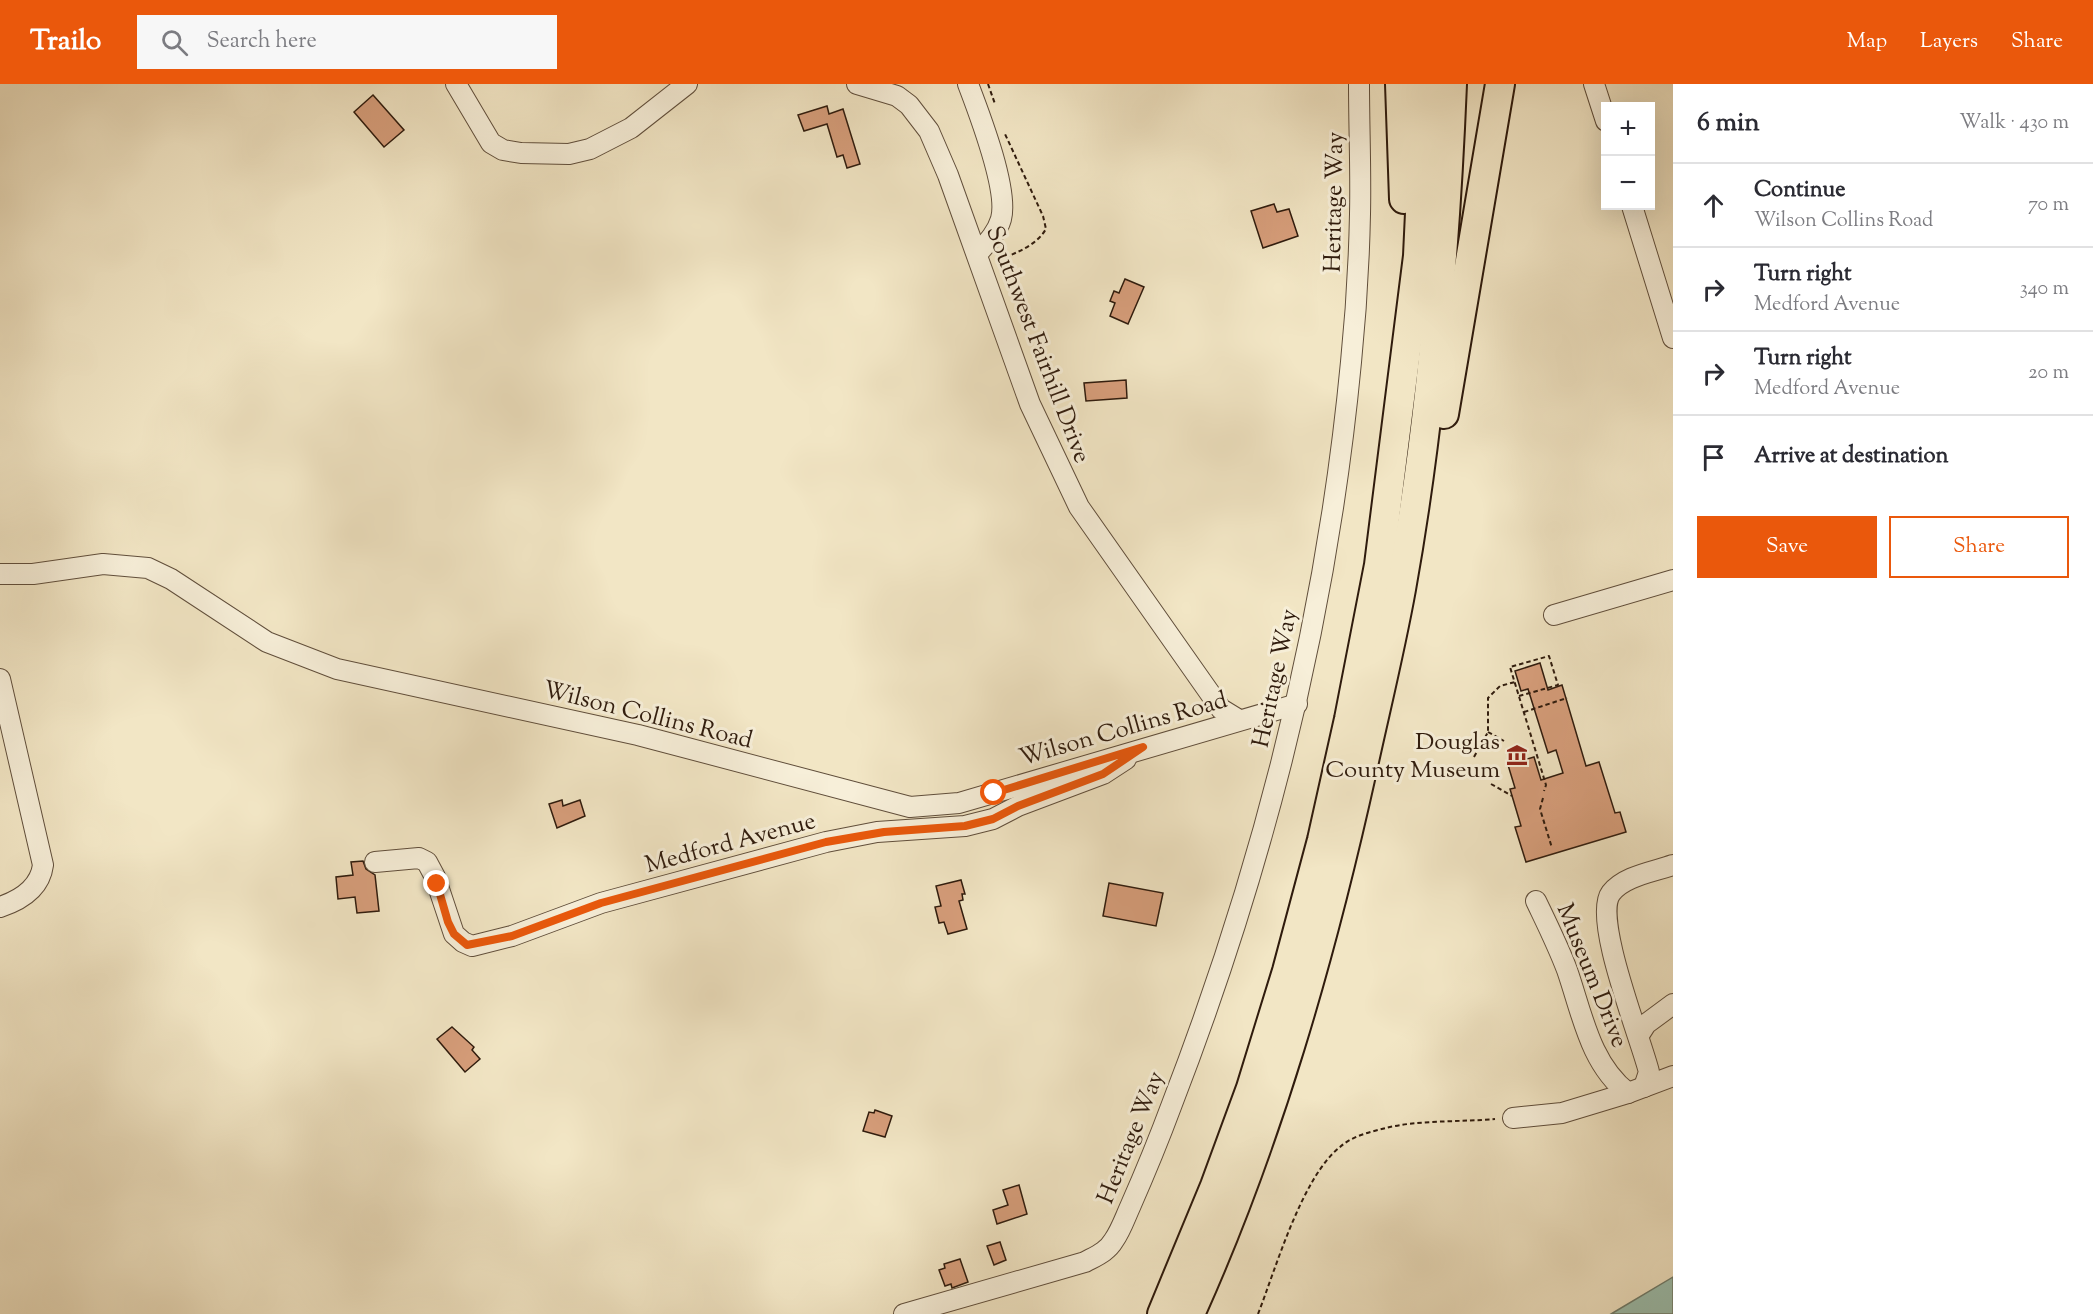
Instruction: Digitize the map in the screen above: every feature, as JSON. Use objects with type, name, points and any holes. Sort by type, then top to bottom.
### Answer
[{"type":"highway","points":[[1400,84],[1404,206],[1404,363]]},
{"type":"highway","points":[[1162,1314],[1215,1186],[1251,1088],[1287,971],[1322,840],[1349,719],[1379,565],[1418,256],[1426,84]]},
{"type":"highway","points":[[1401,591],[1435,352],[1452,84]]},
{"type":"highway","points":[[1190,1314],[1247,1174],[1297,1025],[1344,852],[1401,591],[1433,472],[1458,343],[1500,84]]},
{"type":"street","points":[[456,84],[491,144],[503,150],[521,153],[569,154],[590,149],[631,128],[687,84]]},
{"type":"street","name":"Southwest Fairhill Drive","points":[[857,84],[897,96],[918,115],[929,131],[948,175],[1002,332],[1030,404],[1079,507],[1221,709],[1239,720]]},
{"type":"street","points":[[968,84],[990,148],[1002,201],[1001,218],[992,238],[977,254]]},
{"type":"street","name":"Heritage Way","points":[[903,1314],[1085,1262],[1103,1253],[1114,1240],[1135,1195],[1191,1053],[1239,912],[1297,704],[1326,549],[1351,363],[1360,212],[1359,84]]},
{"type":"street","points":[[1594,84],[1601,108]]},
{"type":"street","points":[[1633,210],[1673,338]]},
{"type":"street","name":"Wilson Collins Road","points":[[0,574],[33,574],[103,564],[148,568],[171,579],[267,642],[337,669],[638,735],[910,807],[958,803],[1143,747],[1297,704]]},
{"type":"street","points":[[1554,615],[1673,580]]},
{"type":"street","points":[[0,679],[43,865],[42,876],[35,886],[15,902],[0,907]]},
{"type":"street","name":"Medford Avenue","points":[[375,862],[419,858],[427,862],[435,876],[454,934],[472,946],[512,936],[601,903],[826,842],[884,832],[946,829],[993,819],[1018,806],[1103,774],[1143,747]]},
{"type":"street","points":[[1636,1090],[1649,1072],[1612,954],[1604,917],[1609,895],[1622,882],[1673,865]]},
{"type":"street","name":"Museum Drive","points":[[1536,901],[1556,943],[1596,1053],[1607,1074],[1636,1090]]},
{"type":"street","points":[[1639,1035],[1646,1024],[1673,1004]]},
{"type":"street","points":[[1513,1118],[1562,1113],[1673,1076]]},
{"type":"path","points":[[1519,696],[1558,685],[1549,656],[1510,668],[1546,785],[1544,791]]},
{"type":"path","points":[[1474,757],[1488,732],[1488,698],[1500,687],[1515,682]]},
{"type":"path","points":[[1524,712],[1567,699]]},
{"type":"path","points":[[1488,732],[1504,741]]},
{"type":"path","points":[[1491,784],[1512,796]]},
{"type":"path","points":[[1543,798],[1540,808],[1552,848]]},
{"type":"path","points":[[1258,1314],[1304,1197],[1327,1157],[1341,1145],[1356,1137],[1389,1127],[1513,1118]]},
{"type":"shaded area","points":[[1673,1277],[1673,1314],[1611,1314],[1616,1311]]},
{"type":"building","points":[[373,95],[404,130],[384,147],[354,112]]},
{"type":"building","points":[[827,106],[829,114],[843,109],[860,164],[847,168],[843,155],[837,157],[827,124],[804,131],[798,115]]},
{"type":"building","points":[[1274,204],[1277,212],[1289,209],[1298,236],[1263,248],[1251,211]]},
{"type":"building","points":[[1125,279],[1144,287],[1128,324],[1110,316],[1115,303],[1110,301],[1114,291],[1119,293]]},
{"type":"building","points":[[1126,380],[1127,398],[1086,401],[1084,383]]},
{"type":"building","points":[[1540,663],[1548,690],[1562,685],[1586,766],[1599,762],[1615,813],[1620,812],[1626,832],[1526,862],[1515,827],[1521,826],[1510,789],[1515,788],[1508,765],[1534,757],[1541,780],[1563,773],[1556,750],[1548,753],[1528,689],[1521,691],[1515,671]]},
{"type":"building","points":[[562,800],[563,806],[580,800],[585,816],[557,828],[549,804]]},
{"type":"building","points":[[363,861],[366,869],[375,875],[379,911],[357,913],[355,897],[338,899],[336,877],[353,875],[351,862]]},
{"type":"building","points":[[961,880],[965,894],[962,894],[963,900],[959,901],[967,929],[948,934],[944,922],[939,923],[935,907],[941,906],[936,886]]},
{"type":"building","points":[[1109,883],[1163,893],[1156,926],[1103,916]]},
{"type":"building","points":[[452,1027],[474,1047],[472,1050],[480,1059],[465,1072],[437,1039]]},
{"type":"building","points":[[875,1110],[892,1116],[885,1137],[863,1131],[869,1112],[874,1113]]},
{"type":"building","points":[[1019,1185],[1027,1214],[997,1224],[993,1210],[1008,1205],[1003,1190]]},
{"type":"building","points":[[1000,1242],[1006,1260],[994,1265],[987,1246]]},
{"type":"building","points":[[960,1259],[968,1282],[952,1288],[951,1284],[945,1286],[939,1270],[945,1268],[944,1264]]},
{"type":"place","name":"Douglas County Museum","points":[[1517,755]]},
{"type":"route","points":[[437,884],[448,922],[454,934],[467,945],[488,943],[601,903],[826,842],[884,832],[936,830],[993,819],[1018,806],[1103,774],[1143,747],[1052,773],[994,793]]}]
